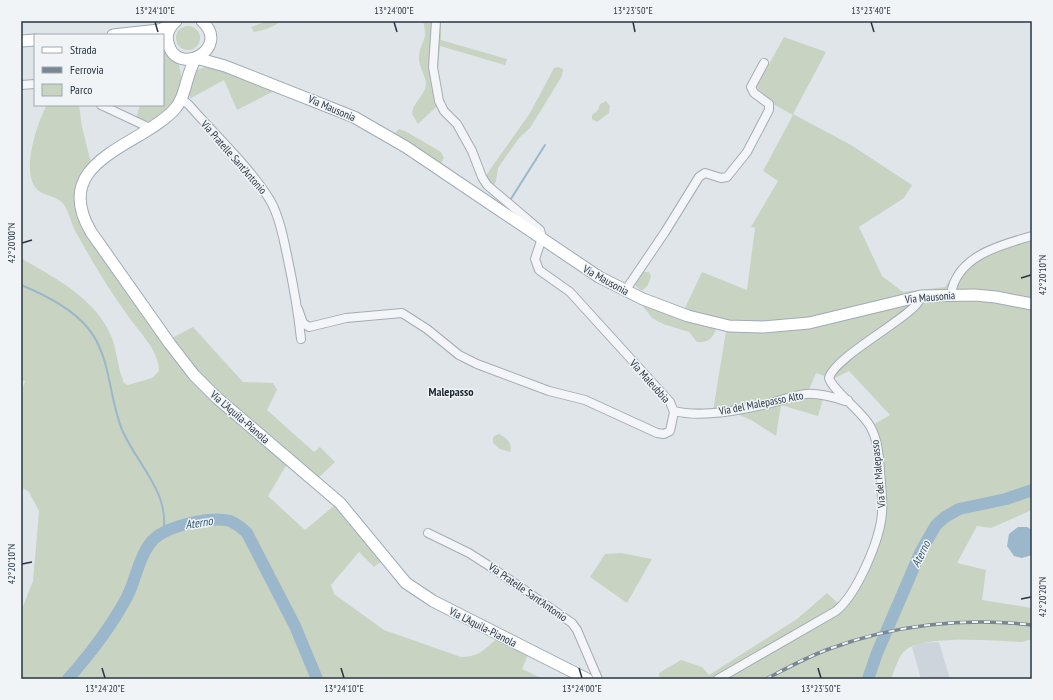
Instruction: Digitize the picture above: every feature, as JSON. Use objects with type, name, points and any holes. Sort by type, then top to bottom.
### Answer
[{"type":"main road","points":[[202,21],[210,33],[209,45]]},
{"type":"main road","points":[[129,34],[159,30],[173,23]]},
{"type":"main road","points":[[173,23],[167,36],[166,45],[179,57]]},
{"type":"main road","points":[[21,42],[34,40]]},
{"type":"main road","name":"Via L'Aquila-Pianola","points":[[209,45],[204,53],[196,58],[185,81],[181,98],[172,112],[150,128],[111,152],[92,168],[83,184],[81,206],[85,220],[91,232],[188,368],[217,398],[340,503],[397,574],[411,588],[439,604],[587,679]]},
{"type":"main road","name":"Via Mausonia","points":[[209,45],[212,53],[225,66]]},
{"type":"main road","name":"Via L'Aquila-Pianola","points":[[179,57],[184,69],[185,81]]},
{"type":"main road","name":"Via Mausonia","points":[[179,57],[186,59],[196,58],[225,66],[354,117],[406,147],[599,277],[625,291],[688,316],[712,323],[744,327],[809,322],[921,296],[951,294],[996,297],[1032,304]]},
{"type":"street","points":[[436,21],[433,67],[437,95],[442,108],[457,124],[472,151],[482,177],[487,185],[540,230],[541,239]]},
{"type":"street","points":[[625,291],[665,232],[699,177],[705,173],[721,178],[727,177],[747,152],[769,110],[769,104],[754,93],[752,87],[764,63]]},
{"type":"street","points":[[21,85],[34,84]]},
{"type":"street","name":"Via Pratelle Sant'Antonio","points":[[181,98],[186,101],[244,167],[270,200],[282,233],[298,309],[301,339]]},
{"type":"street","points":[[103,106],[136,120],[150,128]]},
{"type":"street","points":[[951,294],[956,279],[972,260],[995,248],[1032,236]]},
{"type":"street","name":"Via Maleubbia","points":[[298,309],[304,324],[310,327],[352,318],[402,313],[427,329],[459,355],[477,364],[549,391],[585,400],[657,433],[664,434],[668,432],[674,411],[664,396],[570,292],[539,270],[535,259],[541,239]]},
{"type":"street","name":"Via del Malepasso","points":[[718,679],[836,611],[847,600],[876,542],[881,519],[882,507],[878,456],[871,428],[862,414],[832,384],[829,378],[832,371],[905,314],[920,301],[921,296]]},
{"type":"street","name":"Via del Malepasso Alto","points":[[674,411],[707,414],[770,403],[806,394],[818,394],[845,401],[848,400]]},
{"type":"street","name":"Via Pratelle Sant'Antonio","points":[[428,533],[464,550],[572,623],[577,630],[598,679]]},
{"type":"shaded area","points":[[939,642],[950,679],[921,679],[912,647],[919,643]]},
{"type":"green space","points":[[267,21],[282,21],[269,28],[254,32],[251,27]]},
{"type":"green space","points":[[423,21],[441,21],[441,40],[507,59],[505,65],[440,46],[438,69],[442,98],[435,108],[418,124],[412,114],[414,107],[426,85],[425,77],[419,61],[420,51],[425,37]]},
{"type":"green space","points":[[188,26],[193,27],[199,33],[199,43],[193,49],[188,50],[183,49],[177,43],[176,38],[177,33],[183,27]]},
{"type":"green space","points":[[784,37],[826,52],[793,114],[851,145],[912,185],[904,198],[859,227],[882,276],[903,292],[945,287],[961,265],[992,244],[1032,237],[1032,299],[911,293],[808,318],[763,322],[730,321],[684,310],[702,272],[747,290],[755,228],[751,227],[778,181],[763,171],[793,115],[760,97],[757,86]]},
{"type":"green space","points":[[164,50],[179,64],[182,81],[177,101],[151,122],[136,118],[140,106],[164,106]]},
{"type":"green space","points":[[205,67],[224,71],[276,90],[237,110],[224,80],[191,98],[188,96],[194,71]]},
{"type":"green space","points":[[558,67],[563,69],[562,76],[530,128],[519,138],[498,168],[496,181],[493,187],[486,178],[487,174],[530,113],[554,68]]},
{"type":"green space","points":[[606,101],[610,106],[609,113],[597,122],[592,119],[592,115],[598,110],[600,104]]},
{"type":"green space","points":[[46,106],[79,106],[82,127],[91,163],[81,179],[90,236],[148,322],[181,366],[287,464],[268,496],[305,530],[335,505],[382,561],[374,567],[359,552],[331,585],[334,594],[384,630],[461,657],[472,656],[480,652],[496,639],[528,655],[522,669],[543,679],[21,679],[21,611],[33,581],[39,511],[29,492],[21,487],[21,393],[25,381],[21,380],[21,258],[74,291],[96,312],[105,324],[112,338],[124,383],[128,385],[152,378],[159,371],[156,356],[148,342],[108,287],[76,232],[65,206],[60,200],[39,191],[33,184],[30,174],[30,162],[35,136]]},
{"type":"green space","points":[[399,129],[441,152],[444,158],[440,165],[394,134]]},
{"type":"green space","points":[[642,272],[649,272],[651,276],[648,285],[643,290],[640,290],[635,285],[636,278]]},
{"type":"green space","points":[[951,299],[995,301],[1032,309],[1032,510],[991,528],[977,526],[957,563],[986,570],[982,600],[1032,608],[1032,639],[1022,642],[946,640],[917,645],[907,649],[901,655],[891,679],[660,679],[659,673],[681,660],[702,667],[709,675],[797,619],[827,593],[843,608],[881,530],[873,425],[890,415],[849,371],[833,379],[816,373],[808,392],[823,399],[818,416],[781,405],[776,436],[751,420],[726,409],[713,411],[726,331],[912,302]]},
{"type":"green space","points":[[641,304],[688,322],[716,329],[710,339],[704,342],[697,342],[689,332],[663,324],[652,318]]},
{"type":"green space","points":[[193,327],[243,382],[273,383],[277,390],[267,410],[314,452],[320,447],[335,462],[318,478],[241,414],[196,371],[172,338]]},
{"type":"green space","points":[[498,434],[510,443],[510,452],[500,449],[493,443],[493,437]]},
{"type":"green space","points":[[621,553],[652,559],[627,603],[590,577],[605,554]]},
{"type":"water","points":[[1018,527],[1027,527],[1032,530],[1032,555],[1022,558],[1014,556],[1007,546],[1009,534]]},
{"type":"waterway","points":[[509,202],[545,145]]},
{"type":"waterway","points":[[21,285],[47,297],[65,308],[80,320],[95,338],[105,364],[118,419],[123,432],[152,480],[158,493],[164,519],[163,534]]},
{"type":"waterway","name":"Aterno","points":[[868,679],[877,653],[921,551],[936,525],[945,517],[959,509],[1006,499],[1032,490]]},
{"type":"waterway","name":"Aterno","points":[[68,679],[100,640],[121,608],[130,590],[144,554],[152,541],[158,536],[177,527],[200,521],[212,520],[233,522],[247,533],[295,626],[317,679]]},
{"type":"railway","points":[[766,679],[805,659],[829,649],[878,634],[929,625],[955,623],[981,622],[1032,625]]},
{"type":"district","name":"Malepasso","points":[[451,392]]}]
